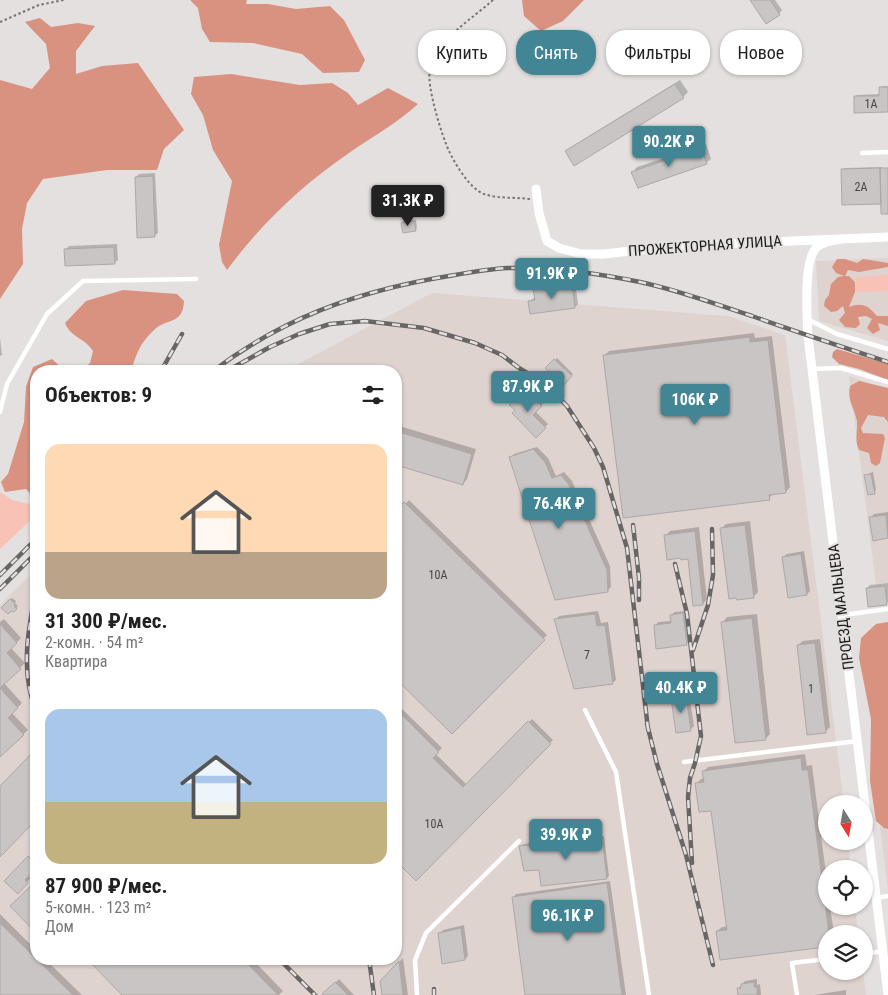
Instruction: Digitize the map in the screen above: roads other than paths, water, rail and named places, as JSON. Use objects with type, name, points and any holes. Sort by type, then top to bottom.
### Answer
[{"type":"street","name":"ПРОЖЕКТОРНАЯ УЛИЦА","points":[[536,189],[537,201],[548,241],[559,248],[581,254],[604,254],[676,246],[888,237]]},
{"type":"street","name":"ПРОЕЗД МАЛЬЦЕВА","points":[[842,239],[822,244],[812,254],[809,270],[807,319],[888,995]]},
{"type":"lane","points":[[862,153],[888,152]]},
{"type":"lane","points":[[0,412],[7,384],[47,314],[83,281],[196,279]]},
{"type":"lane","points":[[807,319],[837,334],[888,349]]},
{"type":"lane","points":[[812,369],[842,368],[888,382]]},
{"type":"lane","points":[[843,615],[888,609]]},
{"type":"lane","points":[[585,710],[616,772],[649,995]]},
{"type":"lane","points":[[684,762],[858,741]]},
{"type":"lane","points":[[416,995],[415,960],[426,933],[519,842]]},
{"type":"lane","points":[[876,898],[888,896]]},
{"type":"lane","points":[[873,953],[883,951]]},
{"type":"lane","points":[[797,995],[792,963],[818,960]]},
{"type":"railway","points":[[222,365],[265,337],[292,323],[347,300],[406,284],[491,269],[508,268],[574,271],[654,285],[696,297],[888,362]]},
{"type":"railway","points":[[238,365],[299,334],[330,324],[365,321],[424,328],[475,343],[502,355],[553,392],[567,406],[594,448],[603,467],[627,548],[648,729]]},
{"type":"railway","points":[[164,365],[182,334]]},
{"type":"railway","points":[[633,525],[639,578],[639,600]]},
{"type":"railway","points":[[693,650],[708,605],[713,575],[712,529]]},
{"type":"railway","points":[[0,575],[30,545]]},
{"type":"railway","points":[[0,589],[30,559]]},
{"type":"railway","points":[[675,564],[687,614],[701,736],[690,778],[688,797],[692,863]]},
{"type":"railway","points":[[30,620],[27,651],[30,691]]},
{"type":"railway","points":[[647,724],[657,764],[686,855],[713,965]]},
{"type":"railway","points":[[285,965],[315,995]]},
{"type":"railway","points":[[370,965],[374,995]]},
{"type":"railway","points":[[434,989],[434,995]]}]
